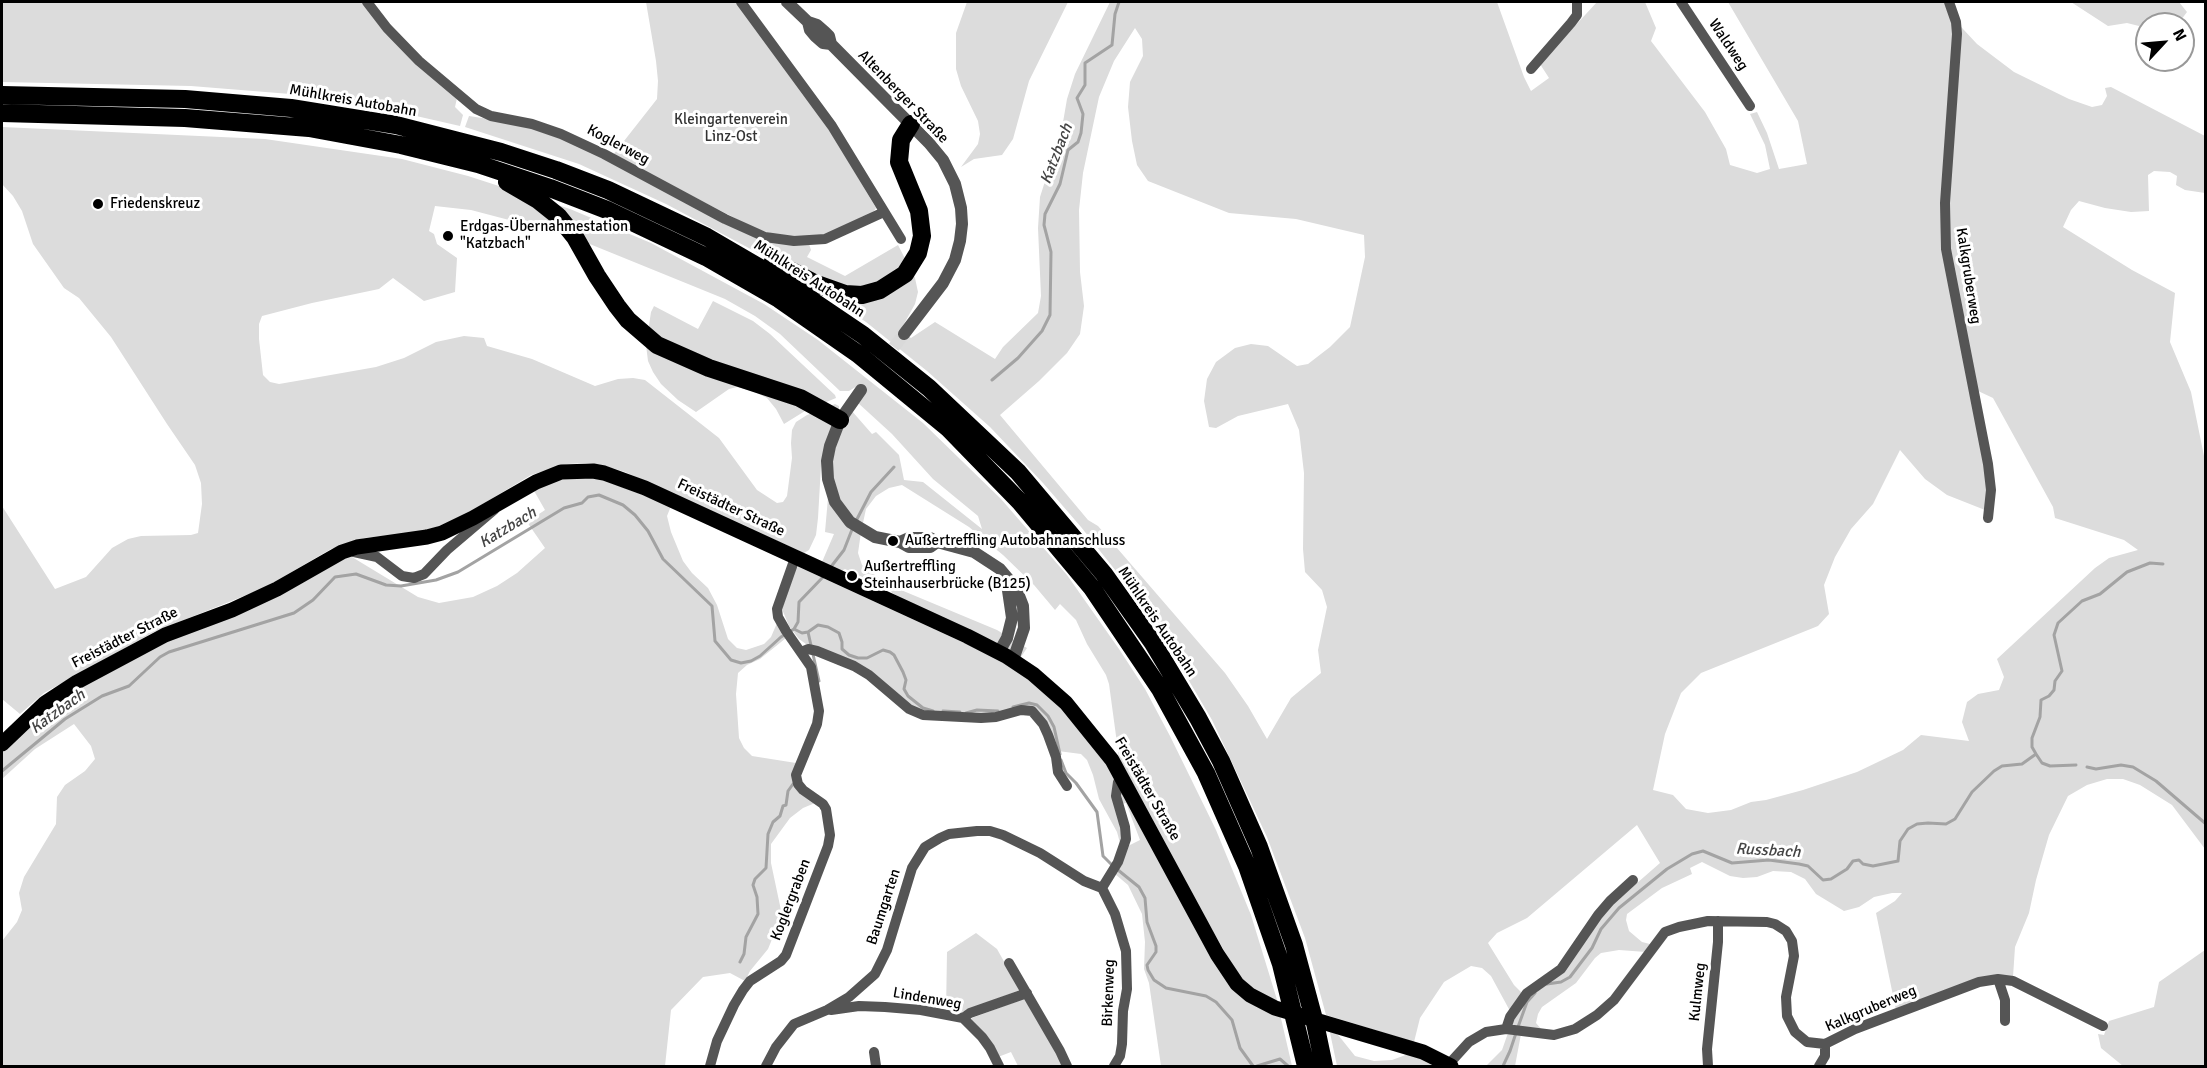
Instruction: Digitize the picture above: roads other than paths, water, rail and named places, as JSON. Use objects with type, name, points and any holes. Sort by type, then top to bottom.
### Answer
[{"type":"highway","name":"Mühlkreis Autobahn","points":[[2,95],[185,99],[244,103],[336,114],[396,125],[491,149],[556,170],[617,195],[707,237],[819,304],[898,363],[988,442],[1018,472],[1078,541],[1148,635],[1221,761],[1259,847],[1294,945],[1316,1023],[1324,1066]]},
{"type":"highway","points":[[2,113],[185,118],[280,125],[354,135],[478,164],[607,210],[697,253],[787,304],[858,354],[903,389],[969,449],[1020,502],[1068,556],[1117,623],[1160,689],[1202,764],[1247,866],[1290,997],[1306,1066]]},
{"type":"highway","points":[[707,237],[747,248],[814,283],[837,292],[862,295],[887,287],[900,279],[911,267],[918,253],[922,236],[920,211],[899,162],[901,140],[910,124]]},
{"type":"highway","points":[[478,164],[538,200],[558,216],[575,237],[606,291],[622,313],[657,345],[688,360],[800,398],[840,420]]},
{"type":"main road","name":"Freistädter Straße","points":[[2,744],[39,708],[77,682],[165,635],[232,610],[277,589],[342,552],[357,547],[442,533],[536,482],[561,472],[604,473],[645,488],[999,652],[1043,681],[1100,742],[1124,779],[1217,954],[1237,984],[1250,995],[1275,1008],[1423,1052],[1450,1066]]},
{"type":"street","name":"Koglerweg","points":[[366,2],[419,61],[476,109],[491,116],[532,124],[561,134],[604,154],[725,219],[765,237],[794,241],[825,239],[885,212]]},
{"type":"street","points":[[741,2],[832,126],[901,239]]},
{"type":"street","name":"Altenberger Straße","points":[[787,2],[808,22],[815,36],[824,43],[831,44],[938,154],[950,172],[960,200],[962,224],[958,250],[951,269],[934,297],[904,334]]},
{"type":"street","points":[[1531,69],[1571,23],[1576,15],[1577,2]]},
{"type":"street","name":"Waldweg","points":[[1681,2],[1750,106]]},
{"type":"street","name":"Kalkgruberweg","points":[[1949,2],[1956,22],[1957,34],[1945,203],[1946,249],[1988,464],[1991,490],[1988,518]]},
{"type":"street","points":[[861,390],[840,420],[830,446],[827,462],[828,479],[835,502],[854,525],[875,537],[900,542],[909,547],[930,547],[937,542],[962,547],[980,554],[994,564],[1019,591],[1024,617],[1023,633],[1013,660]]},
{"type":"street","name":"Freistädter Straße","points":[[342,552],[366,553],[377,557],[402,576],[414,578],[424,574],[447,550],[487,518],[505,499]]},
{"type":"street","points":[[795,558],[781,592],[777,609],[778,617],[788,633],[808,650],[840,660],[869,675],[905,705],[923,715],[981,718],[996,717],[1027,709],[1032,711],[1043,724],[1052,744],[1058,772],[1067,786]]},
{"type":"street","points":[[999,652],[1007,638],[1012,618],[1006,577]]},
{"type":"street","name":"Koglergraben","points":[[710,1066],[720,1034],[743,990],[750,981],[781,961],[786,955],[828,846],[830,835],[826,809],[823,804],[803,790],[798,784],[796,775],[814,731],[819,711],[808,650]]},
{"type":"street","points":[[1102,888],[1115,868],[1126,839],[1124,820],[1116,796],[1118,782],[1124,779]]},
{"type":"street","name":"Baumgarten","points":[[766,1066],[776,1047],[794,1024],[827,1010],[858,991],[875,974],[887,950],[912,868],[925,847],[940,837],[977,831],[990,831],[1003,835],[1040,853],[1084,881],[1102,888]]},
{"type":"street","points":[[1512,1030],[1510,1017],[1527,993],[1561,969],[1598,915],[1633,880]]},
{"type":"street","name":"Birkenweg","points":[[1102,888],[1115,914],[1126,951],[1127,989],[1123,1011],[1122,1044],[1120,1056],[1114,1066]]},
{"type":"street","name":"Kalkgruberweg","points":[[1450,1066],[1468,1041],[1486,1032],[1512,1030],[1554,1035],[1575,1029],[1597,1015],[1614,1000],[1665,932],[1695,923],[1718,921],[1767,922],[1786,930],[1792,941],[1794,957],[1786,997],[1787,1016],[1790,1024],[1807,1042],[1825,1044],[1855,1029],[1959,989],[1979,982],[1998,979],[2013,981],[2103,1026]]},
{"type":"street","name":"Kulmweg","points":[[1708,1066],[1707,1049],[1718,921]]},
{"type":"street","points":[[1009,963],[1067,1066]]},
{"type":"street","points":[[1998,979],[2005,1000],[2006,1021]]},
{"type":"street","points":[[963,1018],[970,1013],[1027,993]]},
{"type":"street","name":"Lindenweg","points":[[827,1010],[885,1006],[963,1018],[982,1037],[999,1066]]},
{"type":"street","points":[[1818,1066],[1825,1056],[1825,1044]]},
{"type":"street","points":[[874,1053],[876,1066]]},
{"type":"waterway","name":"Katzbach","points":[[992,380],[1018,358],[1042,331],[1050,315],[1051,252],[1044,225],[1045,214],[1060,184],[1068,150],[1078,142],[1081,133],[1083,114],[1077,98],[1085,85],[1085,63],[1112,45],[1115,14],[1119,2]]},
{"type":"waterway","name":"Katzbach","points":[[856,521],[871,492],[894,467]]},
{"type":"waterway","name":"Katzbach","points":[[2,771],[65,719],[102,696],[129,686],[160,657],[169,652],[294,613],[313,600],[335,577],[356,574],[386,585],[401,586],[436,580],[458,572],[564,508],[582,503],[588,497],[599,495],[623,505],[635,515],[648,531],[663,559],[712,606],[715,641],[731,660],[741,663],[751,661],[794,629],[798,622],[799,602],[824,576]]},
{"type":"waterway","name":"Katzbach","points":[[830,568],[844,550],[853,527]]},
{"type":"waterway","name":"Russbach","points":[[2036,754],[2032,747],[2032,738],[2040,717],[2041,700],[2054,690],[2055,681],[2062,671],[2054,635],[2058,623],[2082,601],[2100,594],[2127,572],[2150,563],[2163,564]]},
{"type":"waterway","points":[[794,629],[802,633],[818,625],[828,627],[839,633],[842,649],[858,658],[867,658],[883,650],[890,652],[903,672],[906,680],[904,689],[908,696],[923,708],[933,711]]},
{"type":"waterway","points":[[808,632],[819,681]]},
{"type":"waterway","points":[[1013,707],[1029,703],[1037,705],[1048,716],[1054,727],[1060,754]]},
{"type":"waterway","points":[[966,713],[977,710],[998,711]]},
{"type":"waterway","points":[[943,711],[960,712]]},
{"type":"waterway","name":"Russbach","points":[[1547,984],[1561,982],[1570,977],[1592,948],[1601,929],[1619,908],[1667,869],[1692,854],[1703,851],[1732,863],[1769,860],[1799,864],[1808,866],[1823,880],[1831,879],[1847,869],[1853,861],[1859,860],[1863,864],[1873,866],[1898,861],[1900,841],[1908,829],[1917,824],[1946,824],[1955,819],[1972,792],[2002,766],[2022,764],[2036,754],[2042,763],[2050,766],[2076,765]]},
{"type":"waterway","points":[[1061,760],[1066,773],[1097,812],[1103,856],[1113,866]]},
{"type":"waterway","name":"Russbach","points":[[2087,767],[2096,769],[2121,765],[2133,767],[2156,781],[2206,824]]},
{"type":"waterway","points":[[740,962],[744,954],[746,937],[758,914],[757,897],[753,885],[755,879],[766,868],[768,834],[773,822],[780,816],[783,806],[786,805],[788,791],[793,784]]},
{"type":"waterway","points":[[1118,870],[1139,887],[1145,898],[1147,922],[1156,946],[1156,952],[1147,965],[1154,980],[1166,988],[1206,996],[1216,1002],[1232,1020],[1240,1048],[1253,1066]]},
{"type":"waterway","name":"Russbach","points":[[1518,1027],[1527,1002],[1535,993]]},
{"type":"waterway","name":"Russbach","points":[[1503,1066],[1516,1033]]},
{"type":"waterway","name":"Russbach","points":[[1257,1066],[1280,1059],[1288,1066]]},
{"type":"tunnel","points":[[861,390],[904,334]]},
{"type":"place","name":"Friedenskreuz","points":[[98,204]]},
{"type":"place","name":"Erdgas-Übernahmestation \"Katzbach\"","points":[[448,236]]},
{"type":"place","name":"Außertreffling Autobahnanschluss","points":[[893,541]]},
{"type":"place","name":"Außertreffling Steinhauserbrücke (B125)","points":[[852,576]]},
{"type":"park label","name":"Kleingartenverein Linz-Ost","points":[[731,128]]}]
